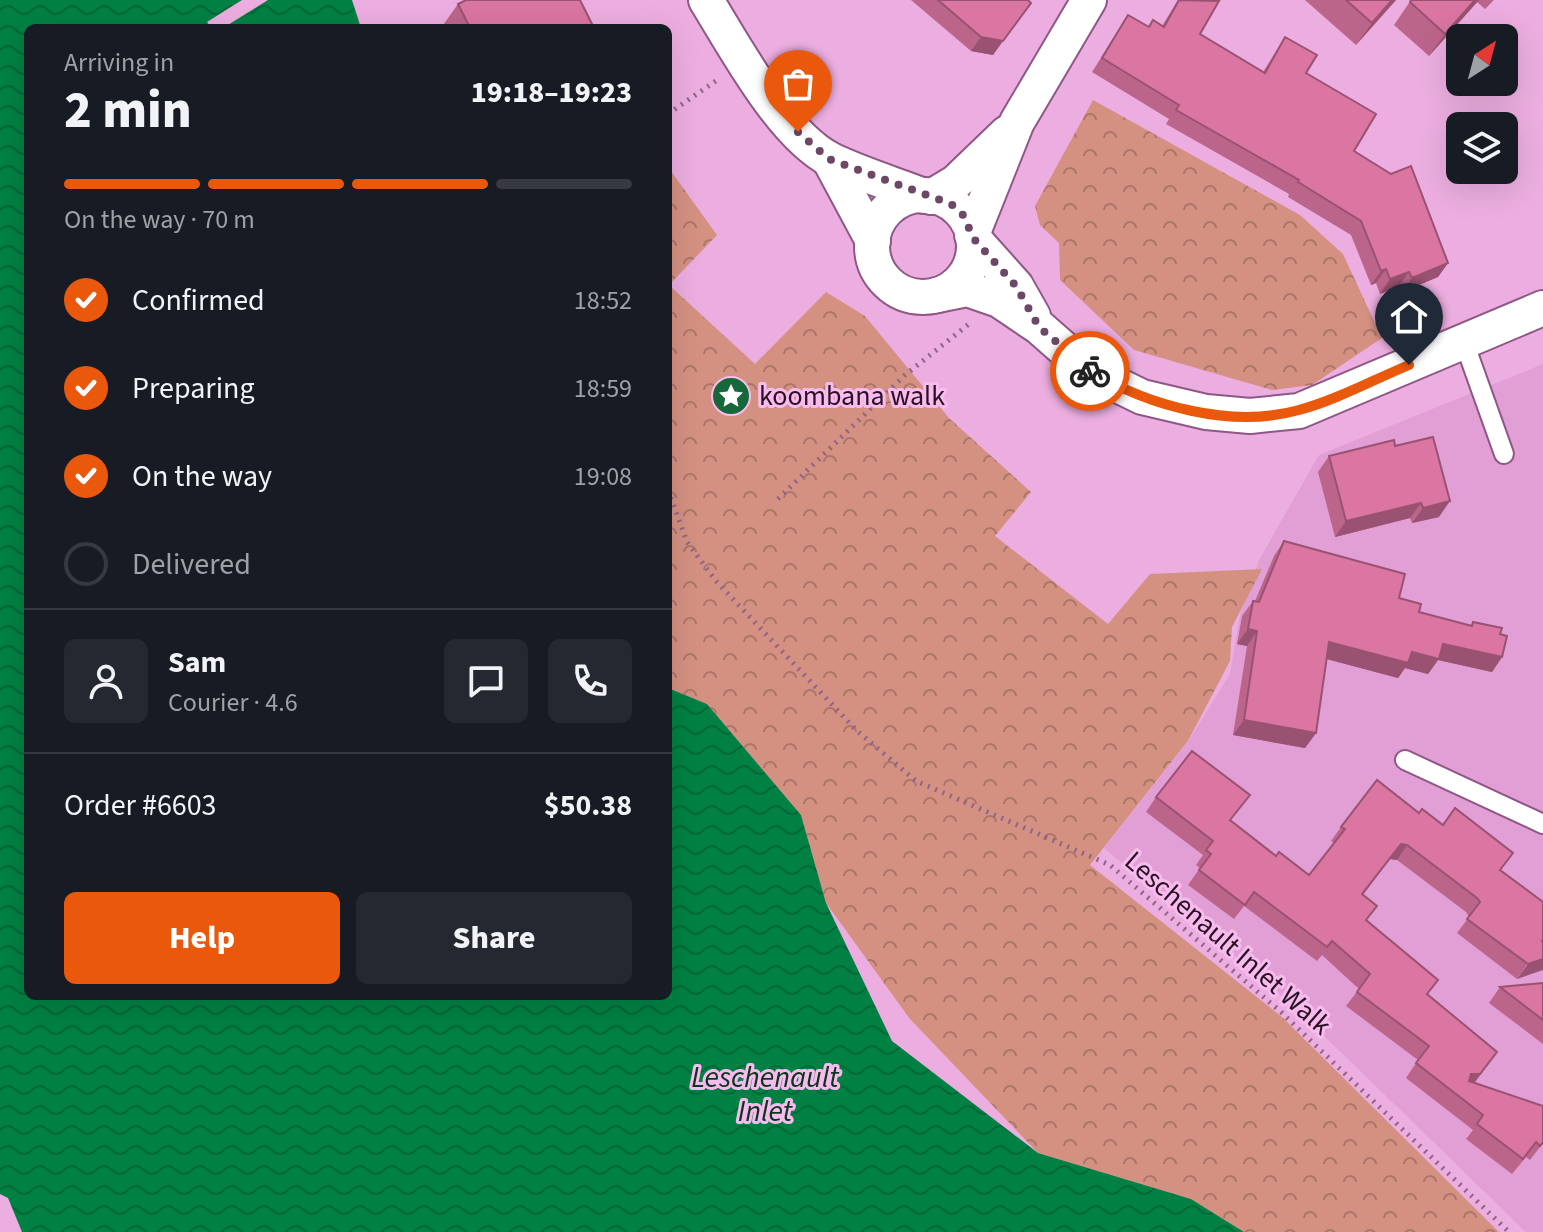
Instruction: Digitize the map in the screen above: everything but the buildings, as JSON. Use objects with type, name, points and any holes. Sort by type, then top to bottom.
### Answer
[{"type":"street","points":[[706,0],[775,107],[829,159],[873,241]]},
{"type":"street","points":[[937,295],[950,289],[969,268],[973,237],[1017,122],[1089,0]]},
{"type":"street","points":[[1017,122],[956,182],[927,196],[895,203],[876,226],[873,257],[890,285],[904,294],[937,295],[967,289],[999,300],[1039,327],[1089,371],[1142,397],[1206,412],[1250,416],[1299,411],[1543,308]]},
{"type":"street","points":[[829,159],[951,204],[962,213],[973,237],[1016,286],[1039,327]]},
{"type":"lane","points":[[1464,342],[1504,454]]},
{"type":"lane","points":[[1405,760],[1521,817],[1543,824]]},
{"type":"path","points":[[672,111],[744,61]]},
{"type":"path","points":[[778,499],[905,375],[978,317]]},
{"type":"path","name":"Leschenault Inlet Walk","points":[[672,501],[687,542],[716,581],[856,730],[916,781],[1110,865],[1281,1012],[1509,1232]]},
{"type":"shaded area","points":[[1543,364],[1543,1232],[1526,1232],[1288,1001],[1104,848],[1188,742],[1230,674],[1240,615],[1259,560],[1319,455]]},
{"type":"green space","points":[[1093,100],[1300,215],[1343,254],[1382,338],[1312,385],[1272,390],[1134,350],[1060,280],[1059,243],[1040,225],[1035,206]]},
{"type":"green space","points":[[672,173],[717,235],[672,282]]},
{"type":"green space","points":[[672,288],[755,364],[826,292],[865,316],[949,418],[1031,492],[995,536],[1108,624],[1150,574],[1262,569],[1232,627],[1230,661],[1188,741],[1090,865],[1282,1017],[1499,1232],[1244,1232],[1191,1199],[1038,1153],[910,1019],[826,903],[801,815],[707,704],[672,690]]},
{"type":"water","name":"Leschenault Inlet","points":[[0,0],[352,0],[360,24],[24,24],[24,1000],[672,1000],[672,690],[707,704],[801,815],[826,903],[892,1041],[1038,1153],[1191,1199],[1244,1232],[22,1232],[8,1198],[0,1194]]},
{"type":"pier","points":[[242,0],[268,0],[229,24],[207,22]]},
{"type":"way so far","points":[[798,132],[829,159],[924,196],[938,198],[962,213],[974,239],[1016,286],[1039,327],[1064,352],[1090,371]]},
{"type":"place","name":"koombana walk","points":[[731,396]]},
{"type":"route","points":[[1090,371],[1113,385],[1169,405],[1250,416],[1299,411],[1409,365]]}]
